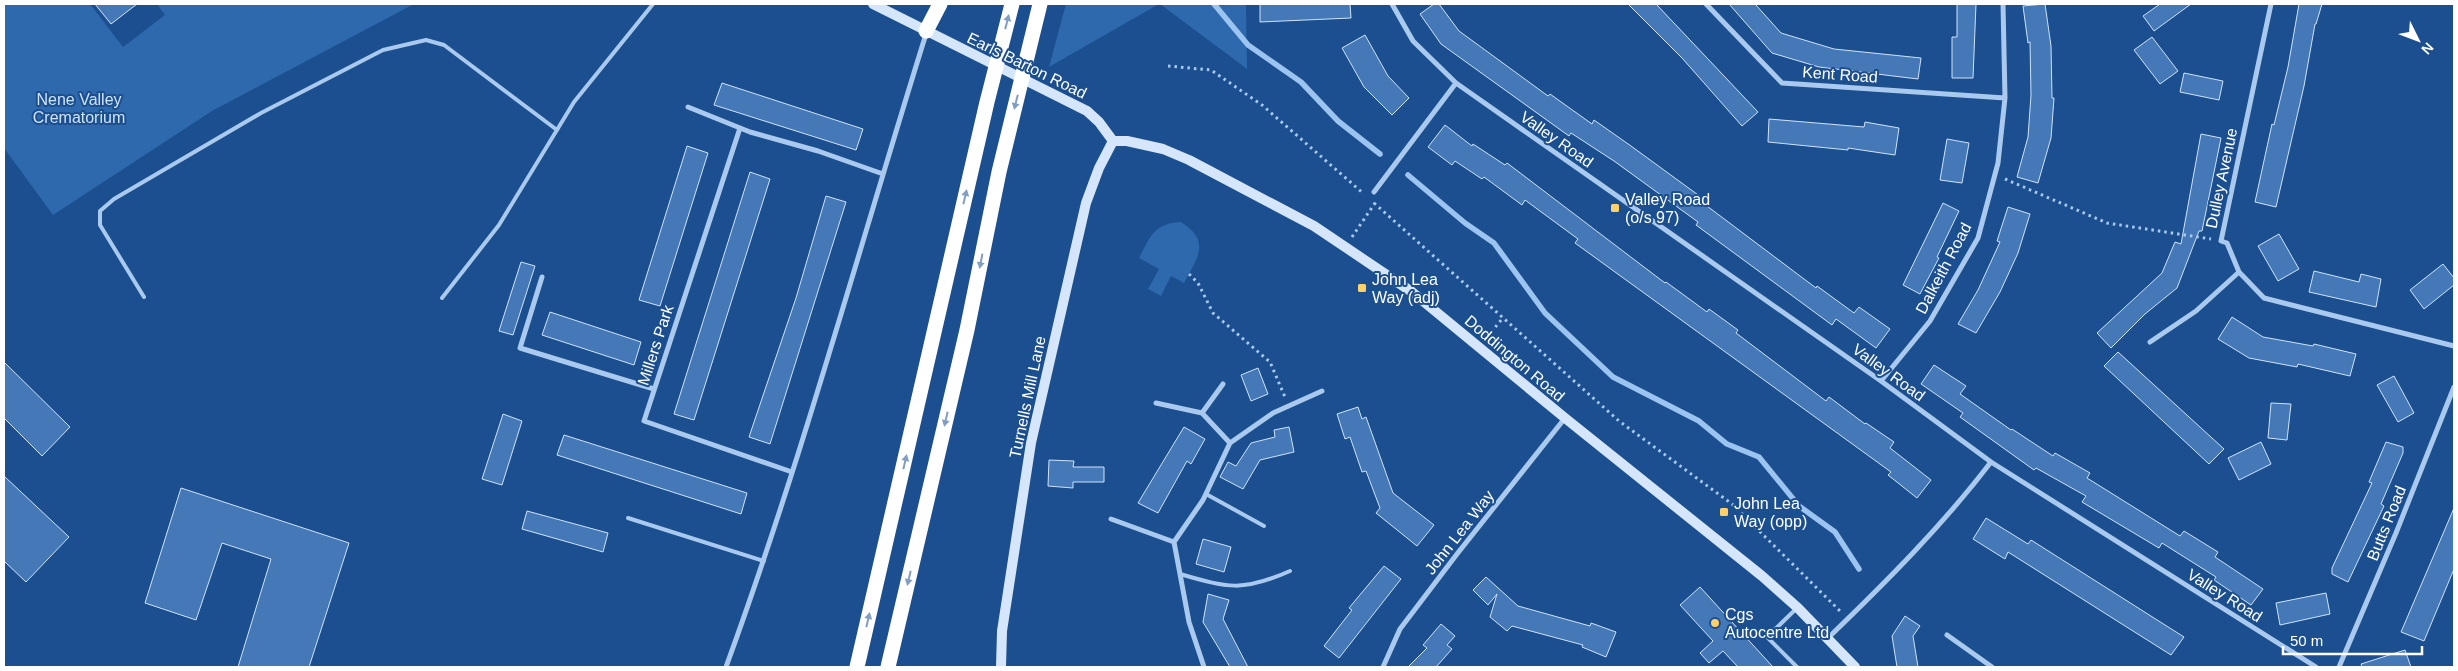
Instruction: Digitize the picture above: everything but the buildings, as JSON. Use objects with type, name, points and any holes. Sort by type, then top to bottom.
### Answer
[{"type":"highway","points":[[926,31],[940,4]]},
{"type":"highway","points":[[857,667],[987,102],[1012,4]]},
{"type":"highway","points":[[888,667],[967,330],[999,172],[1040,4]]},
{"type":"street","name":"Earls Barton Road","points":[[873,4],[1075,104],[1087,111],[1099,122],[1113,141]]},
{"type":"street","name":"Valley Road","points":[[1392,4],[1413,41],[1456,83],[1881,382],[1991,462],[2316,667]]},
{"type":"street","name":"Kent Road","points":[[1706,4],[1782,83],[2005,98]]},
{"type":"street","name":"Dalkeith Road","points":[[1881,382],[1930,321],[1978,238],[1994,174],[2005,98],[2003,4]]},
{"type":"street","name":"Dulley Avenue","points":[[2271,4],[2221,241],[2227,243],[2239,272],[2264,298],[2454,346]]},
{"type":"street","points":[[726,667],[764,561],[849,293],[926,31]]},
{"type":"street","points":[[1374,192],[1456,83]]},
{"type":"street","points":[[688,106],[740,128],[818,151],[883,174]]},
{"type":"street","name":"Millers Park","points":[[740,128],[644,421],[792,472]]},
{"type":"street","name":"Doddington Road","points":[[1113,141],[1127,141],[1163,149],[1189,160],[1281,207],[1346,246],[1412,292],[1565,418],[1727,546],[1798,608],[1856,667]]},
{"type":"street","name":"Turnells Mill Lane","points":[[1001,667],[1002,631],[1031,443],[1086,203],[1099,168],[1113,141]]},
{"type":"street","points":[[2150,342],[2196,311],[2239,272]]},
{"type":"street","points":[[542,278],[520,348],[654,389]]},
{"type":"street","points":[[1202,413],[1223,384]]},
{"type":"street","name":"Butts Road","points":[[2339,667],[2396,534],[2454,387]]},
{"type":"street","points":[[1204,667],[1189,622],[1174,542],[1206,494],[1230,443],[1273,413],[1322,391]]},
{"type":"street","points":[[1156,403],[1202,413],[1230,443]]},
{"type":"street","name":"John Lea Way","points":[[1383,667],[1400,630],[1457,554],[1565,418]]},
{"type":"street","points":[[1828,638],[1895,574],[1970,489],[1991,462]]},
{"type":"street","points":[[1111,519],[1174,542]]},
{"type":"street","points":[[1947,635],[1992,667]]},
{"type":"lane","points":[[442,298],[499,226],[574,102],[653,4]]},
{"type":"lane","points":[[144,297],[100,225],[100,211],[114,199],[261,113],[383,50],[426,40],[444,45],[557,130]]},
{"type":"lane","points":[[1206,494],[1264,526]]},
{"type":"lane","points":[[628,518],[764,561]]},
{"type":"lane","points":[[1180,574],[1216,584],[1242,587],[1264,583],[1290,571]]},
{"type":"lane","points":[[1797,667],[1767,637],[1798,608]]},
{"type":"path","points":[[1168,66],[1211,70],[1262,105],[1619,421],[1732,504],[1848,619]]},
{"type":"path","points":[[1994,174],[2107,223],[2221,241]]},
{"type":"path","points":[[1346,246],[1375,204]]},
{"type":"path","points":[[1189,274],[1198,283],[1213,313],[1270,362],[1289,405]]},
{"type":"path","points":[[1488,336],[1502,318]]},
{"type":"green space","name":"Nene Valley Crematorium","points":[[4,4],[90,4],[123,47],[165,15],[157,4],[414,4],[212,111],[53,215],[4,148]]},
{"type":"green space","points":[[1066,4],[1159,4],[1049,67]]},
{"type":"green space","points":[[1160,4],[1246,4],[1247,69]]},
{"type":"green space","points":[[1181,222],[1196,236],[1199,250],[1194,265],[1184,283],[1171,276],[1161,296],[1148,289],[1159,269],[1139,258],[1154,232],[1165,225]]},
{"type":"waterway","points":[[1214,4],[1248,45],[1301,82],[1338,121],[1380,154]]},
{"type":"waterway","points":[[1408,175],[1465,223],[1494,243],[1545,313],[1613,377],[1699,421],[1727,444],[1759,457],[1799,506],[1835,532],[1859,569]]},
{"type":"place","name":"Valley Road (o/s 97)","points":[[1615,208]]},
{"type":"place","name":"John Lea Way (adj)","points":[[1362,288]]},
{"type":"place","name":"John Lea Way (opp)","points":[[1724,512]]},
{"type":"place","name":"Cgs Autocentre Ltd","points":[[1715,623]]}]
